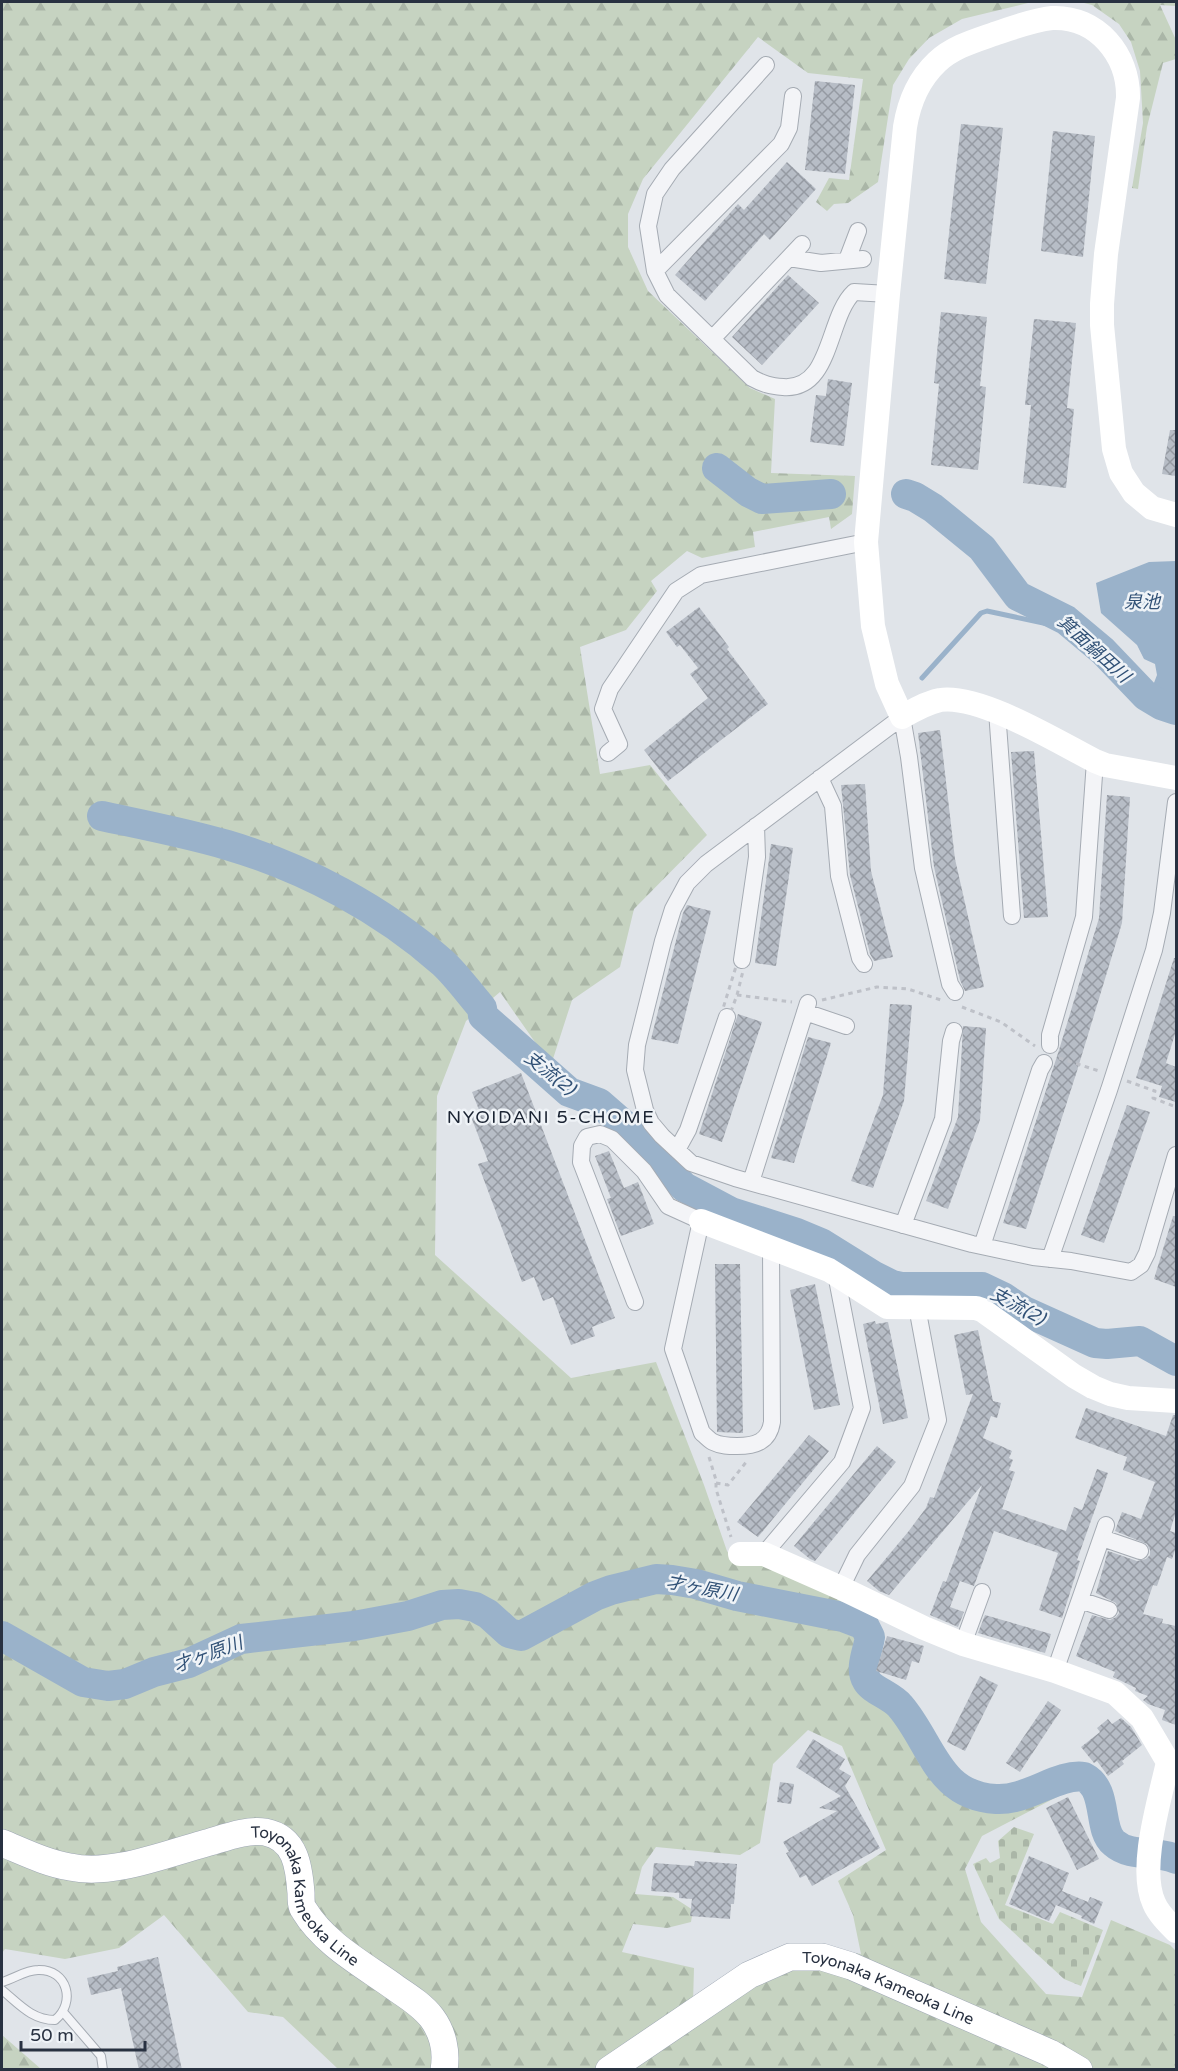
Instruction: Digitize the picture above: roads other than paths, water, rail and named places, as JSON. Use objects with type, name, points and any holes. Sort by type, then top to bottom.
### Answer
[{"type":"main road","name":"Toyonaka Kameoka Line","points":[[2,1843],[56,1864],[78,1869],[98,1869],[127,1864],[232,1836],[254,1832],[273,1834],[282,1839],[294,1852],[302,1909],[327,1938],[413,2000],[432,2018],[443,2039],[446,2054],[444,2070]]},
{"type":"main road","name":"Toyonaka Kameoka Line","points":[[609,2070],[749,1975],[789,1957],[822,1957],[851,1966],[1050,2054],[1079,2070]]},
{"type":"street","points":[[955,992],[950,984],[923,868],[902,717],[887,684],[873,626],[866,542],[907,112],[926,74],[943,57],[965,44],[1031,22],[1052,18],[1073,20],[1102,35],[1115,50],[1124,70],[1128,84],[1106,254],[1102,304],[1114,449],[1121,473],[1134,493],[1152,508],[1176,515]]},
{"type":"street","points":[[766,65],[672,169],[655,194],[648,226],[656,271],[667,296],[752,378],[767,386],[789,388],[803,384],[820,367],[845,301],[854,292],[888,294]]},
{"type":"street","points":[[656,271],[781,144],[789,128],[793,96]]},
{"type":"street","points":[[789,258],[823,255],[855,260],[858,231]]},
{"type":"street","points":[[712,339],[802,244]]},
{"type":"street","points":[[608,753],[619,744],[603,708],[610,689],[676,591],[701,575],[866,542]]},
{"type":"street","points":[[1176,778],[1105,765],[978,703],[942,700],[922,706],[902,717],[699,869],[679,895],[668,924],[639,1039],[635,1070],[645,1110],[657,1131],[691,1163],[903,1225],[1032,1257],[1131,1272],[1137,1269],[1147,1253],[1176,1155]]},
{"type":"street","points":[[997,711],[1012,916]]},
{"type":"street","points":[[1050,1045],[1050,1035],[1084,917],[1095,761]]},
{"type":"street","points":[[820,778],[833,806],[839,876],[860,958],[864,964]]},
{"type":"street","points":[[1050,1259],[1109,1090],[1154,950],[1162,913],[1176,802]]},
{"type":"street","points":[[742,960],[757,857],[756,826]]},
{"type":"street","points":[[751,1182],[807,1008],[846,1026]]},
{"type":"street","points":[[677,1150],[688,1130],[727,1017]]},
{"type":"street","points":[[903,1225],[943,1119],[954,1031]]},
{"type":"street","points":[[982,1246],[1040,1070],[1044,1064]]},
{"type":"street","points":[[635,1302],[581,1162],[582,1146],[587,1137],[600,1134],[612,1139],[644,1171],[668,1206],[836,1274],[887,1307],[976,1308],[1093,1387],[1128,1398],[1176,1401]]},
{"type":"street","points":[[701,1221],[673,1348],[702,1433],[710,1440],[724,1446],[752,1446],[767,1437],[772,1422],[771,1248]]},
{"type":"street","points":[[764,1554],[842,1462],[862,1408],[836,1274]]},
{"type":"street","points":[[841,1588],[857,1555],[912,1486],[938,1420],[917,1307]]},
{"type":"street","points":[[1055,1671],[1104,1531],[1140,1551]]},
{"type":"street","points":[[740,1554],[764,1554],[963,1644],[1055,1671],[1116,1694],[1142,1718],[1172,1766],[1156,1820],[1148,1882],[1154,1903],[1176,1931]]},
{"type":"street","points":[[963,1644],[982,1592]]},
{"type":"street","points":[[1080,1600],[1109,1610]]},
{"type":"lane","points":[[2,1982],[36,1970],[46,1970],[55,1974],[63,1982],[68,1995],[64,2013],[55,2020],[43,2020],[33,2015],[2,1990]]},
{"type":"lane","points":[[64,2013],[101,2056],[103,2070]]},
{"type":"water","name":"泉池","points":[[1176,561],[1176,696],[1169,696],[1152,688],[1157,675],[1155,664],[1144,659],[1137,645],[1101,613],[1096,583],[1149,562]]},
{"type":"waterway","name":"箕面鍋田川","points":[[717,468],[748,492],[762,499],[831,494]]},
{"type":"waterway","name":"箕面鍋田川","points":[[906,494],[933,508],[982,548],[1018,596],[1066,620],[1103,651],[1146,696],[1161,705],[1176,710]]},
{"type":"waterway","points":[[922,678],[981,613],[987,611],[1075,628]]},
{"type":"waterway","name":"支流(2)","points":[[102,816],[196,837],[256,854],[314,878],[368,908],[419,943],[443,963],[482,1008],[483,1016],[569,1092],[599,1103],[630,1130],[684,1187],[731,1212],[821,1243],[892,1285],[982,1287],[1024,1311],[1095,1343],[1140,1341],[1176,1361]]},
{"type":"waterway","name":"才ヶ原川","points":[[2,1636],[83,1682],[108,1686],[125,1684],[154,1672],[189,1663],[241,1639],[354,1626],[408,1616],[442,1605],[459,1604],[475,1607],[488,1614],[509,1633],[521,1636],[595,1596],[611,1590],[656,1579],[696,1584],[737,1596],[843,1617],[864,1625],[870,1637],[864,1665],[867,1681],[900,1706],[938,1765],[948,1778],[961,1788],[976,1796],[1008,1798],[1064,1779],[1084,1777],[1097,1791],[1106,1829],[1114,1843],[1128,1851],[1169,1856],[1176,1859]]},
{"type":"district","name":"NYOIDANI 5-CHOME","points":[[551,1117]]}]
